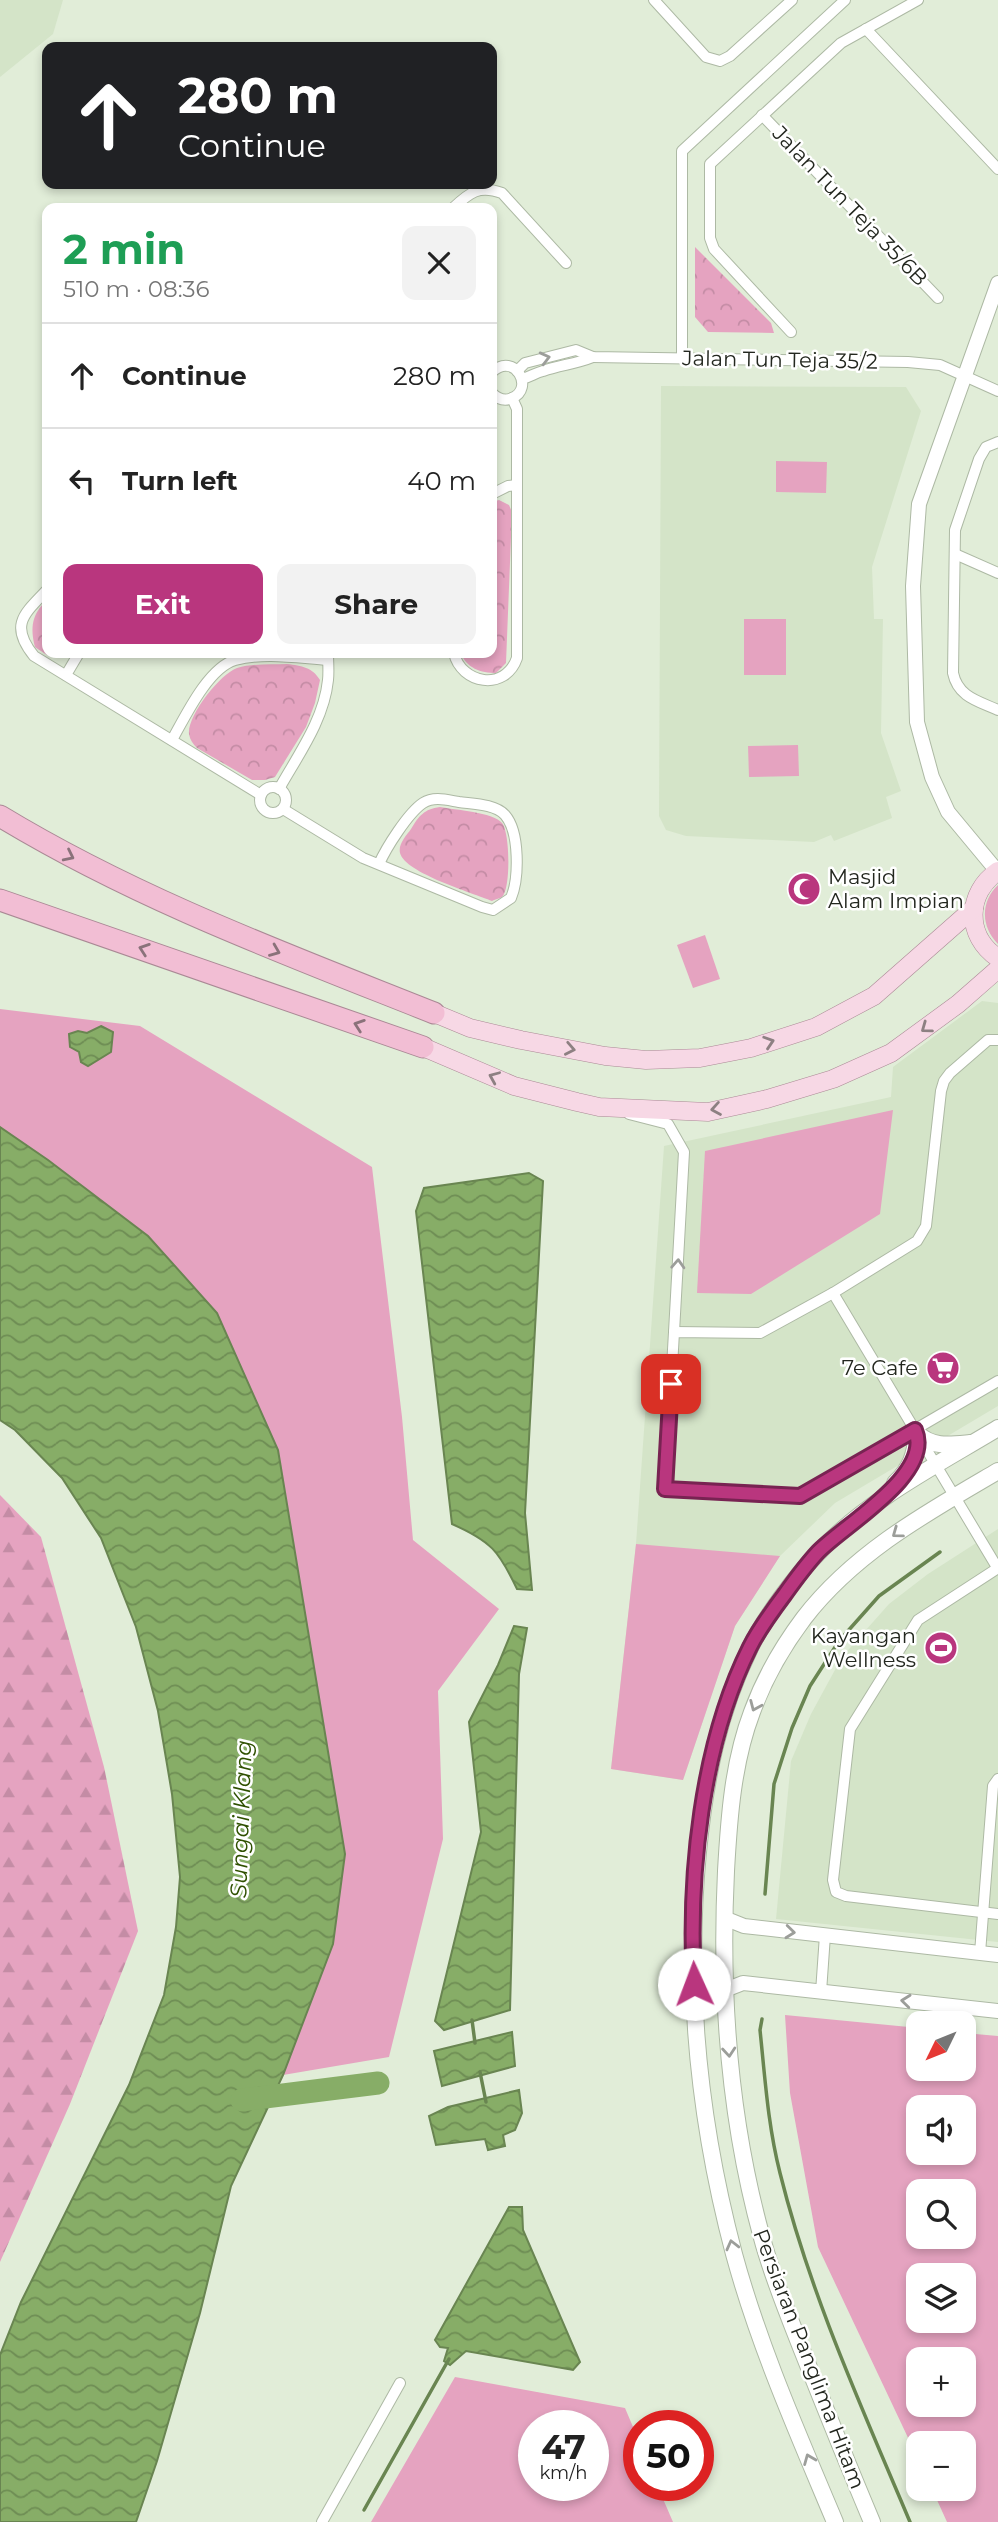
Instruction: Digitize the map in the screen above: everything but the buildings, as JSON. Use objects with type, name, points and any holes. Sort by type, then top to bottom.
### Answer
[{"type":"highway","points":[[0,816],[52,848],[173,907],[272,950],[434,1013]]},
{"type":"highway","points":[[0,900],[423,1047]]},
{"type":"main road","points":[[997,871],[980,888],[974,908],[974,926],[979,940],[998,958]]},
{"type":"main road","points":[[434,1013],[470,1028],[605,1056],[646,1060],[700,1058],[751,1048],[816,1027],[874,996],[974,908]]},
{"type":"main road","points":[[423,1047],[514,1086],[599,1107],[708,1112],[767,1099],[834,1079],[891,1053],[958,1004],[998,969]]},
{"type":"main road","points":[[958,1004],[998,989]]},
{"type":"main road","name":"Persiaran Panglima Hitam","points":[[835,2522],[761,2342],[735,2255],[711,2155],[696,2040],[692,1956],[702,1812],[713,1748],[728,1701],[750,1646],[785,1594],[819,1551],[886,1496],[998,1428]]},
{"type":"main road","points":[[916,1432],[933,1444],[974,1443]]},
{"type":"main road","points":[[886,1496],[911,1465],[915,1454],[916,1432]]},
{"type":"main road","name":"Persiaran Panglima Hitam","points":[[873,2522],[801,2347],[762,2242],[741,2151],[732,2083],[725,1990],[724,1918],[729,1813],[751,1713],[772,1667],[804,1618],[839,1577],[918,1518],[998,1471]]},
{"type":"street","points":[[654,0],[706,57],[720,61],[730,56],[792,0]]},
{"type":"street","points":[[791,332],[714,249],[710,238],[710,164],[841,43],[918,0]]},
{"type":"street","points":[[681,358],[682,151],[842,1]]},
{"type":"street","points":[[866,29],[998,169]]},
{"type":"street","name":"Jalan Tun Teja 35/6B","points":[[762,115],[938,298]]},
{"type":"street","points":[[460,203],[476,191],[489,189],[502,193],[566,263]]},
{"type":"street","points":[[997,871],[948,812],[932,777],[918,722],[913,586],[919,504],[998,283]]},
{"type":"street","name":"Jalan Tun Teja 35/2","points":[[593,357],[576,350],[525,363],[519,375],[534,376],[539,372],[593,357],[908,362],[940,365],[998,391]]},
{"type":"street","points":[[497,368],[505,366],[519,375],[520,392],[512,398],[502,400],[497,396]]},
{"type":"street","points":[[456,658],[466,673],[492,680],[504,677],[513,670],[517,658],[517,409],[512,398]]},
{"type":"street","points":[[998,442],[986,447],[979,460],[955,530],[953,673],[961,692],[998,710]]},
{"type":"street","points":[[497,492],[517,485]]},
{"type":"street","points":[[955,554],[998,573]]},
{"type":"street","points":[[42,595],[24,614],[20,630],[24,643],[34,656],[261,795]]},
{"type":"street","points":[[66,675],[76,658]]},
{"type":"street","points":[[172,740],[202,689],[216,674],[233,660],[258,658]]},
{"type":"street","points":[[279,789],[323,707],[328,680],[328,658]]},
{"type":"street","points":[[271,787],[279,789],[286,799],[283,809],[274,814],[264,811],[259,802],[261,795],[271,787]]},
{"type":"street","points":[[283,809],[363,858],[493,910],[511,898],[516,880],[517,855],[511,826],[505,814],[493,807],[436,798],[415,811],[383,854],[379,864]]},
{"type":"street","points":[[674,1332],[761,1333],[918,1241],[925,1231],[944,1080],[988,1040],[998,1040]]},
{"type":"street","points":[[599,1107],[668,1124],[684,1152],[665,1489],[800,1496],[916,1432],[998,1381]]},
{"type":"street","points":[[833,1293],[998,1569],[918,1620],[850,1729],[832,1880],[836,1892],[846,1896],[998,1914]]},
{"type":"street","points":[[980,1952],[993,1786],[998,1779]]},
{"type":"street","points":[[724,1918],[744,1926],[998,1955]]},
{"type":"street","points":[[821,1992],[825,1935]]},
{"type":"street","points":[[725,1990],[743,1983],[998,2011]]},
{"type":"street","points":[[322,2522],[400,2384]]},
{"type":"shaded area","points":[[0,0],[63,0],[53,34],[0,77]]},
{"type":"shaded area","points":[[661,386],[906,387],[921,411],[872,567],[874,619],[883,619],[881,733],[901,791],[886,797],[892,818],[834,841],[831,835],[814,842],[686,836],[666,830],[659,816]]},
{"type":"shaded area","points":[[982,1001],[998,1003],[998,1406],[835,1503],[780,1556],[735,1626],[683,1780],[611,1769],[636,1544],[664,1146],[891,1097],[893,1067]]},
{"type":"shaded area","points":[[998,1529],[998,1942],[776,1919],[791,1761],[811,1714],[842,1657],[889,1604],[928,1574]]},
{"type":"green space","points":[[695,247],[771,323],[774,333],[708,332],[695,317]]},
{"type":"green space","points":[[776,461],[827,462],[826,493],[776,492]]},
{"type":"green space","points":[[497,501],[509,505],[512,512],[506,663],[496,673],[475,669],[463,658],[497,658]]},
{"type":"green space","points":[[42,606],[42,651],[35,647],[33,633],[38,610]]},
{"type":"green space","points":[[744,619],[786,619],[786,675],[744,675]]},
{"type":"green space","points":[[287,664],[310,670],[320,680],[306,727],[275,777],[252,780],[197,748],[189,734],[193,717],[222,678],[243,666]]},
{"type":"green space","points":[[798,745],[799,776],[749,777],[748,746]]},
{"type":"green space","points":[[440,807],[491,816],[502,823],[507,837],[508,860],[507,883],[502,897],[492,901],[456,888],[414,868],[400,853],[401,843],[422,814]]},
{"type":"green space","points":[[998,885],[998,944],[988,930],[985,914],[988,899]]},
{"type":"green space","points":[[705,935],[720,979],[693,988],[677,945]]},
{"type":"green space","points":[[0,1009],[140,1026],[372,1167],[402,1417],[413,1540],[499,1609],[438,1691],[443,1839],[389,2057],[283,2075],[333,1944],[345,1854],[278,1450],[148,1236],[0,1127]]},
{"type":"green space","points":[[893,1110],[880,1214],[751,1294],[697,1293],[705,1151]]},
{"type":"green space","points":[[0,1495],[41,1537],[104,1767],[138,1931],[70,2104],[0,2262]]},
{"type":"green space","points":[[636,1544],[780,1556],[735,1626],[683,1780],[611,1769]]},
{"type":"green space","points":[[785,2015],[906,2027],[906,2081],[976,2081],[976,2034],[998,2036],[998,2522],[947,2522],[937,2501],[976,2501],[976,2431],[906,2431],[906,2433],[818,2247],[790,2093]]},
{"type":"green space","points":[[455,2377],[625,2408],[623,2501],[664,2501],[673,2522],[371,2522]]},
{"type":"water","points":[[101,1026],[113,1032],[111,1052],[88,1066],[81,1062],[79,1052],[70,1047],[69,1034],[78,1031],[87,1033]]},
{"type":"water","name":"Sungai Klang","points":[[0,1127],[148,1236],[217,1313],[278,1450],[345,1854],[333,1944],[283,2075],[231,2186],[200,2313],[157,2461],[136,2522],[0,2522],[0,2355],[21,2302],[129,2085],[164,1995],[176,1927],[180,1877],[172,1794],[158,1711],[136,1627],[101,1538],[62,1478],[15,1430],[0,1420]]},
{"type":"water","points":[[529,1173],[543,1181],[525,1513],[532,1590],[517,1589],[499,1556],[485,1542],[452,1524],[416,1211],[424,1188]]},
{"type":"water","points":[[514,1626],[527,1628],[519,1674],[510,2010],[444,2030],[435,2021],[481,1832],[469,1722]]},
{"type":"water","points":[[512,2032],[515,2066],[442,2086],[434,2051]]},
{"type":"water","points":[[519,2090],[522,2113],[515,2130],[503,2135],[505,2146],[488,2150],[485,2139],[436,2145],[429,2116],[448,2107]]},
{"type":"water","points":[[509,2207],[522,2207],[523,2230],[580,2362],[573,2370],[466,2351],[450,2365],[444,2361],[448,2348],[440,2347],[435,2340]]},
{"type":"waterway","points":[[765,1894],[774,1784],[792,1728],[810,1686],[839,1641],[879,1596],[940,1552]]},
{"type":"waterway","points":[[762,2019],[760,2030],[770,2120],[792,2218],[838,2350],[910,2522]]},
{"type":"waterway","points":[[472,2020],[475,2043]]},
{"type":"waterway","points":[[480,2072],[486,2102]]},
{"type":"waterway","points":[[242,2100],[378,2083]]},
{"type":"waterway","points":[[364,2510],[449,2359]]},
{"type":"place","name":"Masjid Alam Impian","points":[[804,889]]},
{"type":"place","name":"7e Cafe","points":[[943,1368]]},
{"type":"place","name":"Kayangan Wellness","points":[[941,1648]]},
{"type":"route","points":[[671,1384],[665,1489],[800,1496],[915,1430],[917,1433],[915,1454],[906,1473],[886,1496],[819,1551],[785,1594],[750,1646],[713,1748],[702,1812],[692,1956],[694,1984]]}]
